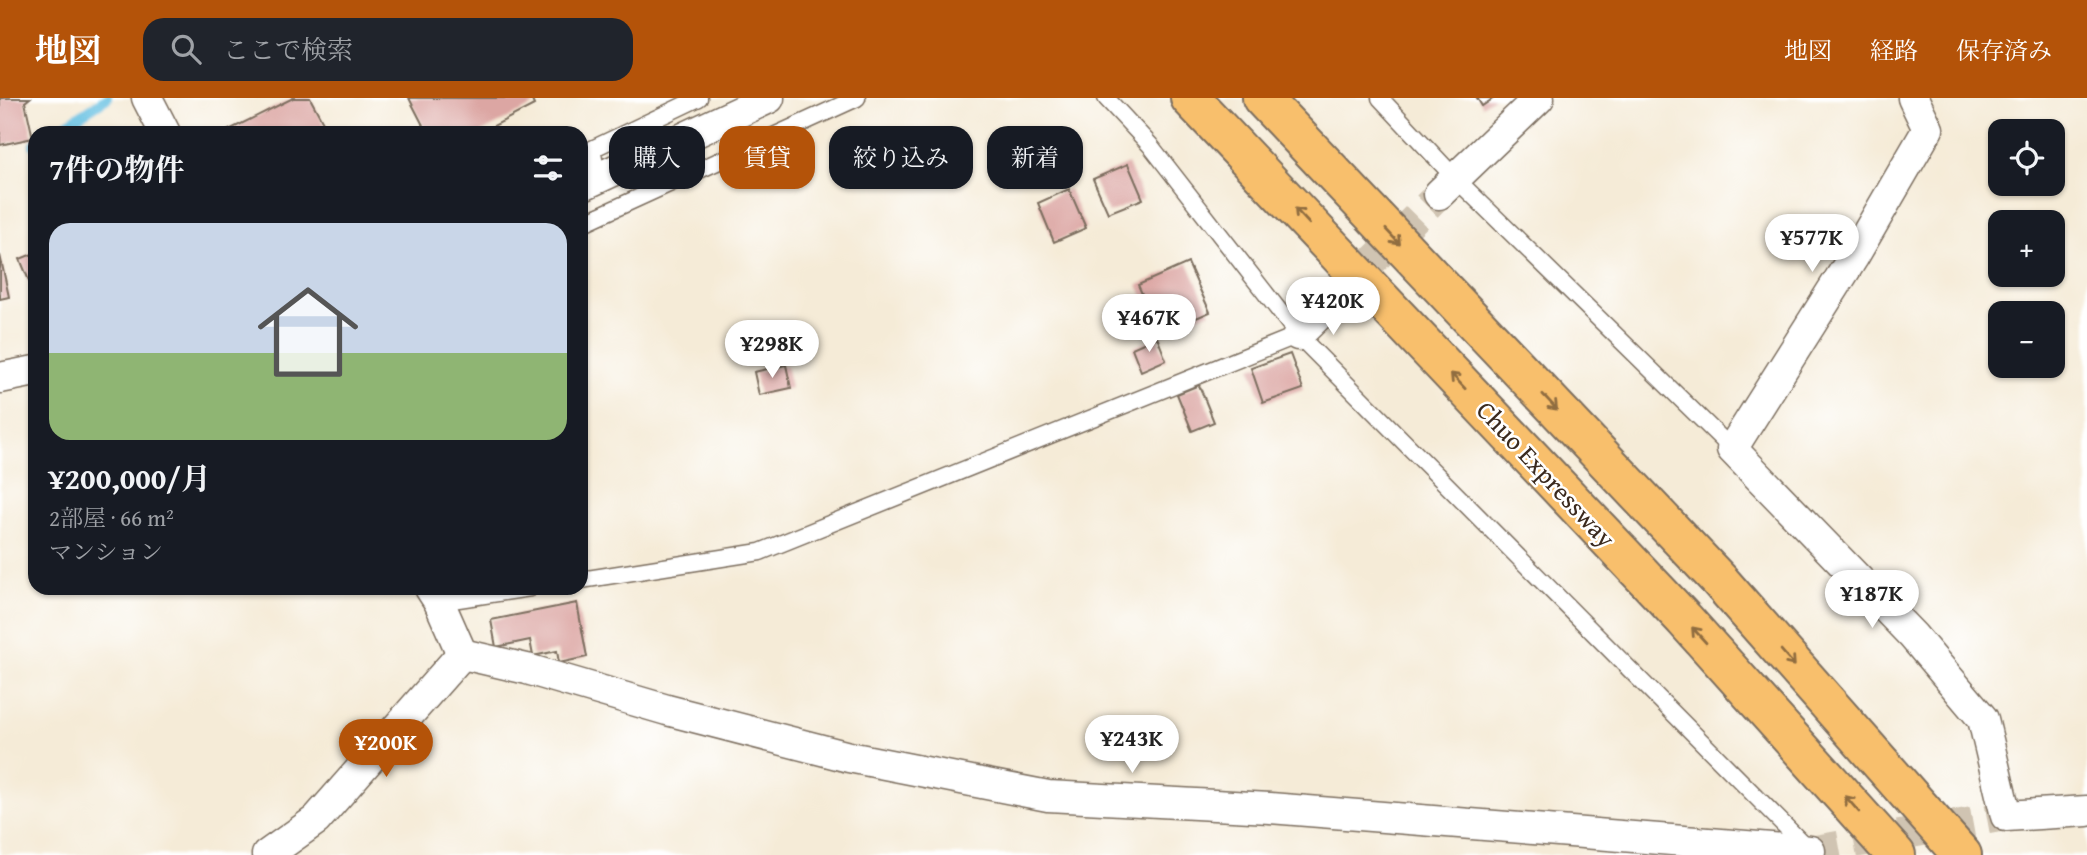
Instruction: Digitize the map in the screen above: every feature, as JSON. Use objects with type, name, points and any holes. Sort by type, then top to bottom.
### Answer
[{"type":"highway","name":"Chuo Expressway","points":[[1190,98],[1684,619],[1896,855]]},
{"type":"highway","name":"Chuo Expressway","points":[[1262,98],[1720,581],[1962,855]]},
{"type":"street","points":[[147,98],[161,126]]},
{"type":"street","points":[[589,182],[769,98]]},
{"type":"street","points":[[1447,186],[1539,98]]},
{"type":"street","points":[[1913,98],[1928,129],[1854,256],[1731,449],[1913,636],[1983,719],[2006,816],[2087,811]]},
{"type":"street","points":[[1298,335],[1332,303]]},
{"type":"street","points":[[0,378],[28,372]]},
{"type":"street","points":[[435,595],[462,654]]},
{"type":"street","points":[[462,654],[527,669],[667,710],[849,757],[1048,796],[1270,808],[1810,851]]},
{"type":"street","points":[[267,855],[316,820],[462,654]]},
{"type":"street","points":[[1777,855],[1810,851]]},
{"type":"lane","points":[[589,182],[592,149],[699,98]]},
{"type":"lane","points":[[588,221],[857,98]]},
{"type":"lane","points":[[1106,98],[1150,145],[1298,335],[1810,851]]},
{"type":"lane","points":[[1380,98],[1447,186],[1731,449]]},
{"type":"lane","points":[[588,579],[760,552],[1298,335]]},
{"type":"building","points":[[0,98],[30,98],[25,102],[30,126],[28,126],[28,139],[0,145]]},
{"type":"building","points":[[293,98],[310,98],[325,126],[237,126]]},
{"type":"building","points":[[409,98],[531,98],[534,105],[494,126],[423,126]]},
{"type":"building","points":[[1477,98],[1494,98],[1482,106]]},
{"type":"building","points":[[1128,164],[1143,199],[1108,213],[1093,179]]},
{"type":"building","points":[[1069,189],[1086,228],[1054,242],[1038,203]]},
{"type":"building","points":[[0,255],[9,297],[0,299]]},
{"type":"building","points":[[28,256],[28,278],[20,259]]},
{"type":"building","points":[[1188,263],[1210,312],[1160,334],[1138,285]]},
{"type":"building","points":[[1157,337],[1166,360],[1141,371],[1132,348]]},
{"type":"building","points":[[1290,354],[1303,389],[1263,403],[1251,368]]},
{"type":"building","points":[[786,365],[791,388],[759,395],[754,372]]},
{"type":"building","points":[[1199,385],[1214,422],[1192,431],[1177,394]]},
{"type":"building","points":[[577,603],[587,657],[559,663],[557,651],[533,656],[530,640],[496,647],[491,620]]},
{"type":"waterway","points":[[64,126],[107,98]]},
{"type":"tunnel","points":[[1332,302],[1439,194]]},
{"type":"tunnel","points":[[1810,851],[2006,816]]}]
